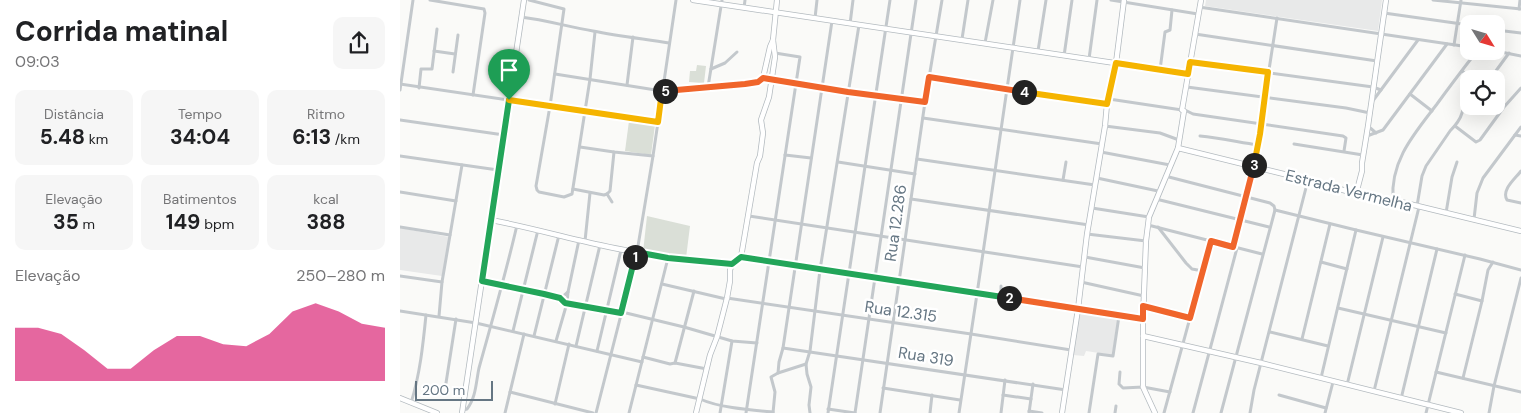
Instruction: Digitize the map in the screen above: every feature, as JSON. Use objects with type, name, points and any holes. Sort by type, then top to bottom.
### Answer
[{"type":"street","points":[[400,90],[413,0]]},
{"type":"street","points":[[430,0],[484,9],[473,95]]},
{"type":"street","points":[[517,224],[503,285],[471,404],[468,409],[463,410],[524,0]]},
{"type":"street","points":[[529,0],[563,8],[555,74],[536,186],[539,192],[564,196],[572,194],[590,79],[595,32]]},
{"type":"street","points":[[510,392],[595,413],[636,252],[653,156],[676,0]]},
{"type":"street","points":[[693,0],[721,2],[744,8],[1188,74]]},
{"type":"street","points":[[744,8],[746,0]]},
{"type":"street","points":[[555,74],[662,91],[758,82],[763,78],[773,40],[778,0]]},
{"type":"street","points":[[815,18],[818,0]]},
{"type":"street","points":[[850,24],[853,0]]},
{"type":"street","points":[[890,0],[828,411],[855,413],[916,0]]},
{"type":"street","name":"Rua 12.286","points":[[880,413],[925,102],[942,0]]},
{"type":"street","points":[[962,39],[968,0]]},
{"type":"street","points":[[985,43],[993,0]]},
{"type":"street","points":[[958,413],[1020,0]]},
{"type":"street","points":[[1038,51],[1046,0]]},
{"type":"street","points":[[1064,56],[1072,0]]},
{"type":"street","points":[[1089,59],[1097,0]]},
{"type":"street","points":[[1110,0],[1198,14]]},
{"type":"street","points":[[1155,413],[1143,387],[1143,306],[1146,241],[1149,217],[1158,191],[1178,148],[1186,86],[1201,0]]},
{"type":"street","points":[[1356,194],[1362,171],[1386,0]]},
{"type":"street","points":[[1433,0],[1520,9],[1520,0]]},
{"type":"street","points":[[1062,413],[1124,1]]},
{"type":"street","points":[[708,87],[721,2]]},
{"type":"street","points":[[1454,45],[1460,2]]},
{"type":"street","points":[[1199,7],[1460,46]]},
{"type":"street","points":[[1160,70],[1165,32],[1170,30],[1172,10]]},
{"type":"street","points":[[1384,12],[1460,24]]},
{"type":"street","points":[[522,16],[595,32],[669,43]]},
{"type":"street","points":[[1193,413],[1210,351],[1254,167],[1277,18]]},
{"type":"street","points":[[778,372],[832,21]]},
{"type":"street","points":[[810,413],[811,387],[806,364],[810,351],[820,270],[859,25]]},
{"type":"street","points":[[418,88],[421,69],[432,69],[437,29]]},
{"type":"street","points":[[1505,31],[1521,33]]},
{"type":"street","points":[[1195,34],[1378,61]]},
{"type":"street","points":[[453,72],[458,35]]},
{"type":"street","points":[[627,85],[633,37]]},
{"type":"street","points":[[696,413],[710,355],[717,337],[730,281],[730,270],[732,264],[741,257],[763,133],[761,120],[766,108],[772,80],[775,53],[773,40]]},
{"type":"street","points":[[1371,103],[1418,40]]},
{"type":"street","points":[[1366,136],[1384,130],[1447,44]]},
{"type":"street","points":[[434,51],[455,54]]},
{"type":"street","points":[[711,69],[729,61],[738,52]]},
{"type":"street","points":[[1505,52],[1521,56]]},
{"type":"street","points":[[747,411],[800,57],[775,53]]},
{"type":"street","points":[[1497,70],[1509,53]]},
{"type":"street","points":[[1190,62],[1373,87],[1380,90]]},
{"type":"street","points":[[1393,200],[1392,191],[1396,173],[1408,142],[1460,74]]},
{"type":"street","points":[[929,77],[1007,89],[1183,110],[1193,114],[1343,136],[1346,138],[1344,152]]},
{"type":"street","points":[[763,78],[925,102]]},
{"type":"street","points":[[400,84],[658,122]]},
{"type":"street","points":[[1186,86],[1370,113]]},
{"type":"street","points":[[1454,126],[1472,140],[1476,142],[1480,140],[1504,107],[1521,88]]},
{"type":"street","points":[[1410,94],[1432,111]]},
{"type":"street","points":[[1374,392],[1411,242],[1422,176],[1436,150],[1461,115]]},
{"type":"street","points":[[923,118],[1102,144]]},
{"type":"street","points":[[400,120],[504,135]]},
{"type":"street","points":[[1105,126],[1160,133],[1179,140]]},
{"type":"street","points":[[1368,126],[1376,133]]},
{"type":"street","points":[[1474,220],[1478,193],[1483,178],[1521,127]]},
{"type":"street","points":[[1515,135],[1521,136]]},
{"type":"street","points":[[1200,136],[1258,145]]},
{"type":"street","points":[[1294,144],[1363,155]]},
{"type":"street","points":[[580,147],[653,156]]},
{"type":"street","name":"Estrada Vermelha","points":[[1178,148],[1308,180],[1385,202],[1393,200],[1521,231]]},
{"type":"street","points":[[607,194],[610,191],[614,152]]},
{"type":"street","points":[[1101,152],[1170,165]]},
{"type":"street","points":[[785,155],[811,158]]},
{"type":"street","points":[[400,156],[499,170]]},
{"type":"street","points":[[917,159],[1095,185]]},
{"type":"street","points":[[838,162],[915,174]]},
{"type":"street","points":[[1063,180],[1066,162]]},
{"type":"street","points":[[1445,213],[1457,162]]},
{"type":"street","points":[[438,316],[462,165]]},
{"type":"street","points":[[1521,171],[1505,195],[1507,200],[1521,202]]},
{"type":"street","points":[[1165,176],[1270,203],[1274,210],[1220,413]]},
{"type":"street","points":[[1097,178],[1158,191]]},
{"type":"street","points":[[1250,413],[1254,390],[1308,180]]},
{"type":"street","points":[[573,189],[607,194]]},
{"type":"street","points":[[400,192],[456,201]]},
{"type":"street","points":[[585,241],[590,193]]},
{"type":"street","points":[[607,194],[612,202]]},
{"type":"street","points":[[911,199],[1089,225]]},
{"type":"street","points":[[1156,199],[1269,227]]},
{"type":"street","points":[[1092,208],[1149,217]]},
{"type":"street","points":[[1274,210],[1521,270]]},
{"type":"street","points":[[749,216],[1083,267]]},
{"type":"street","points":[[491,220],[517,224],[600,245],[668,258],[732,264]]},
{"type":"street","points":[[1148,224],[1262,254]]},
{"type":"street","points":[[1302,339],[1330,224]]},
{"type":"street","points":[[400,227],[450,235]]},
{"type":"street","points":[[1158,227],[1192,269],[1203,271]]},
{"type":"street","points":[[513,331],[538,230]]},
{"type":"street","points":[[1320,379],[1356,230]]},
{"type":"street","points":[[1088,234],[1146,241]]},
{"type":"street","points":[[534,336],[559,235]]},
{"type":"street","points":[[1347,385],[1383,237]]},
{"type":"street","points":[[556,341],[567,302],[579,240]]},
{"type":"street","points":[[1164,413],[1211,241]]},
{"type":"street","points":[[576,346],[600,245]]},
{"type":"street","points":[[598,351],[621,249]]},
{"type":"street","points":[[1401,399],[1437,249]]},
{"type":"street","points":[[1426,413],[1464,255]]},
{"type":"street","points":[[741,257],[1143,319]]},
{"type":"street","points":[[1084,257],[1145,268]]},
{"type":"street","points":[[629,413],[668,258]]},
{"type":"street","points":[[1321,262],[1347,268]]},
{"type":"street","points":[[1463,378],[1488,270],[1493,262]]},
{"type":"street","points":[[400,276],[442,282]]},
{"type":"street","points":[[1488,413],[1521,278]]},
{"type":"street","points":[[482,281],[560,298],[563,302],[684,327],[732,341],[757,343]]},
{"type":"street","points":[[1081,282],[1144,296]]},
{"type":"street","name":"Rua 12.315","points":[[662,284],[726,299],[893,322],[1071,350]]},
{"type":"street","points":[[1001,286],[1001,296]]},
{"type":"street","points":[[675,363],[694,291]]},
{"type":"street","points":[[560,298],[568,292]]},
{"type":"street","points":[[1455,294],[1482,301]]},
{"type":"street","points":[[1143,306],[1190,318]]},
{"type":"street","points":[[1338,308],[1446,333]]},
{"type":"street","points":[[400,311],[492,326],[642,362]]},
{"type":"street","points":[[411,403],[421,361],[426,315]]},
{"type":"street","points":[[1089,413],[1098,354],[1113,356],[1119,316]]},
{"type":"street","points":[[446,383],[456,319]]},
{"type":"street","points":[[1270,332],[1328,346]]},
{"type":"street","points":[[505,413],[524,334]]},
{"type":"street","points":[[1143,336],[1261,363],[1461,413]]},
{"type":"street","points":[[720,413],[732,341]]},
{"type":"street","points":[[555,404],[569,344]]},
{"type":"street","name":"Rua 319","points":[[783,348],[1066,390]]},
{"type":"street","points":[[643,357],[670,364],[675,363],[707,369]]},
{"type":"street","points":[[636,385],[747,411],[773,412],[775,392],[771,377],[778,372],[806,364]]},
{"type":"street","points":[[1120,372],[1120,387],[1143,387],[1170,392]]},
{"type":"street","points":[[1436,372],[1521,392]]},
{"type":"street","points":[[1001,413],[1005,380]]},
{"type":"street","points":[[1325,413],[1334,382]]},
{"type":"street","points":[[1033,384],[1029,412],[1042,413]]},
{"type":"street","points":[[883,388],[960,400]]},
{"type":"street","points":[[930,413],[932,395]]},
{"type":"street","points":[[1003,395],[1031,399]]},
{"type":"street","points":[[1279,395],[1326,408]]},
{"type":"street","points":[[400,398],[437,413]]},
{"type":"street","points":[[1115,413],[1116,406]]},
{"type":"shaded area","points":[[1206,0],[1382,0],[1378,31],[1205,6]]},
{"type":"shaded area","points":[[697,65],[706,66],[704,83],[689,82],[690,71],[696,71]]},
{"type":"shaded area","points":[[629,121],[655,125],[651,155],[625,151]]},
{"type":"shaded area","points":[[647,216],[690,226],[686,258],[643,252]]},
{"type":"shaded area","points":[[400,228],[449,237],[442,276],[400,270]]},
{"type":"shaded area","points":[[1080,310],[1118,317],[1112,355],[1086,351],[1084,356],[1073,355]]},
{"type":"route","points":[[1190,62],[1268,72],[1254,167],[1233,247],[1211,241],[1190,318],[1143,306],[1143,319],[741,257],[732,264],[668,258],[636,252],[621,313],[565,303],[560,298],[482,281],[509,100],[658,122],[662,91],[745,84],[758,82],[763,78],[925,102],[929,77],[1107,104],[1116,63],[1188,74],[1190,62]]}]
